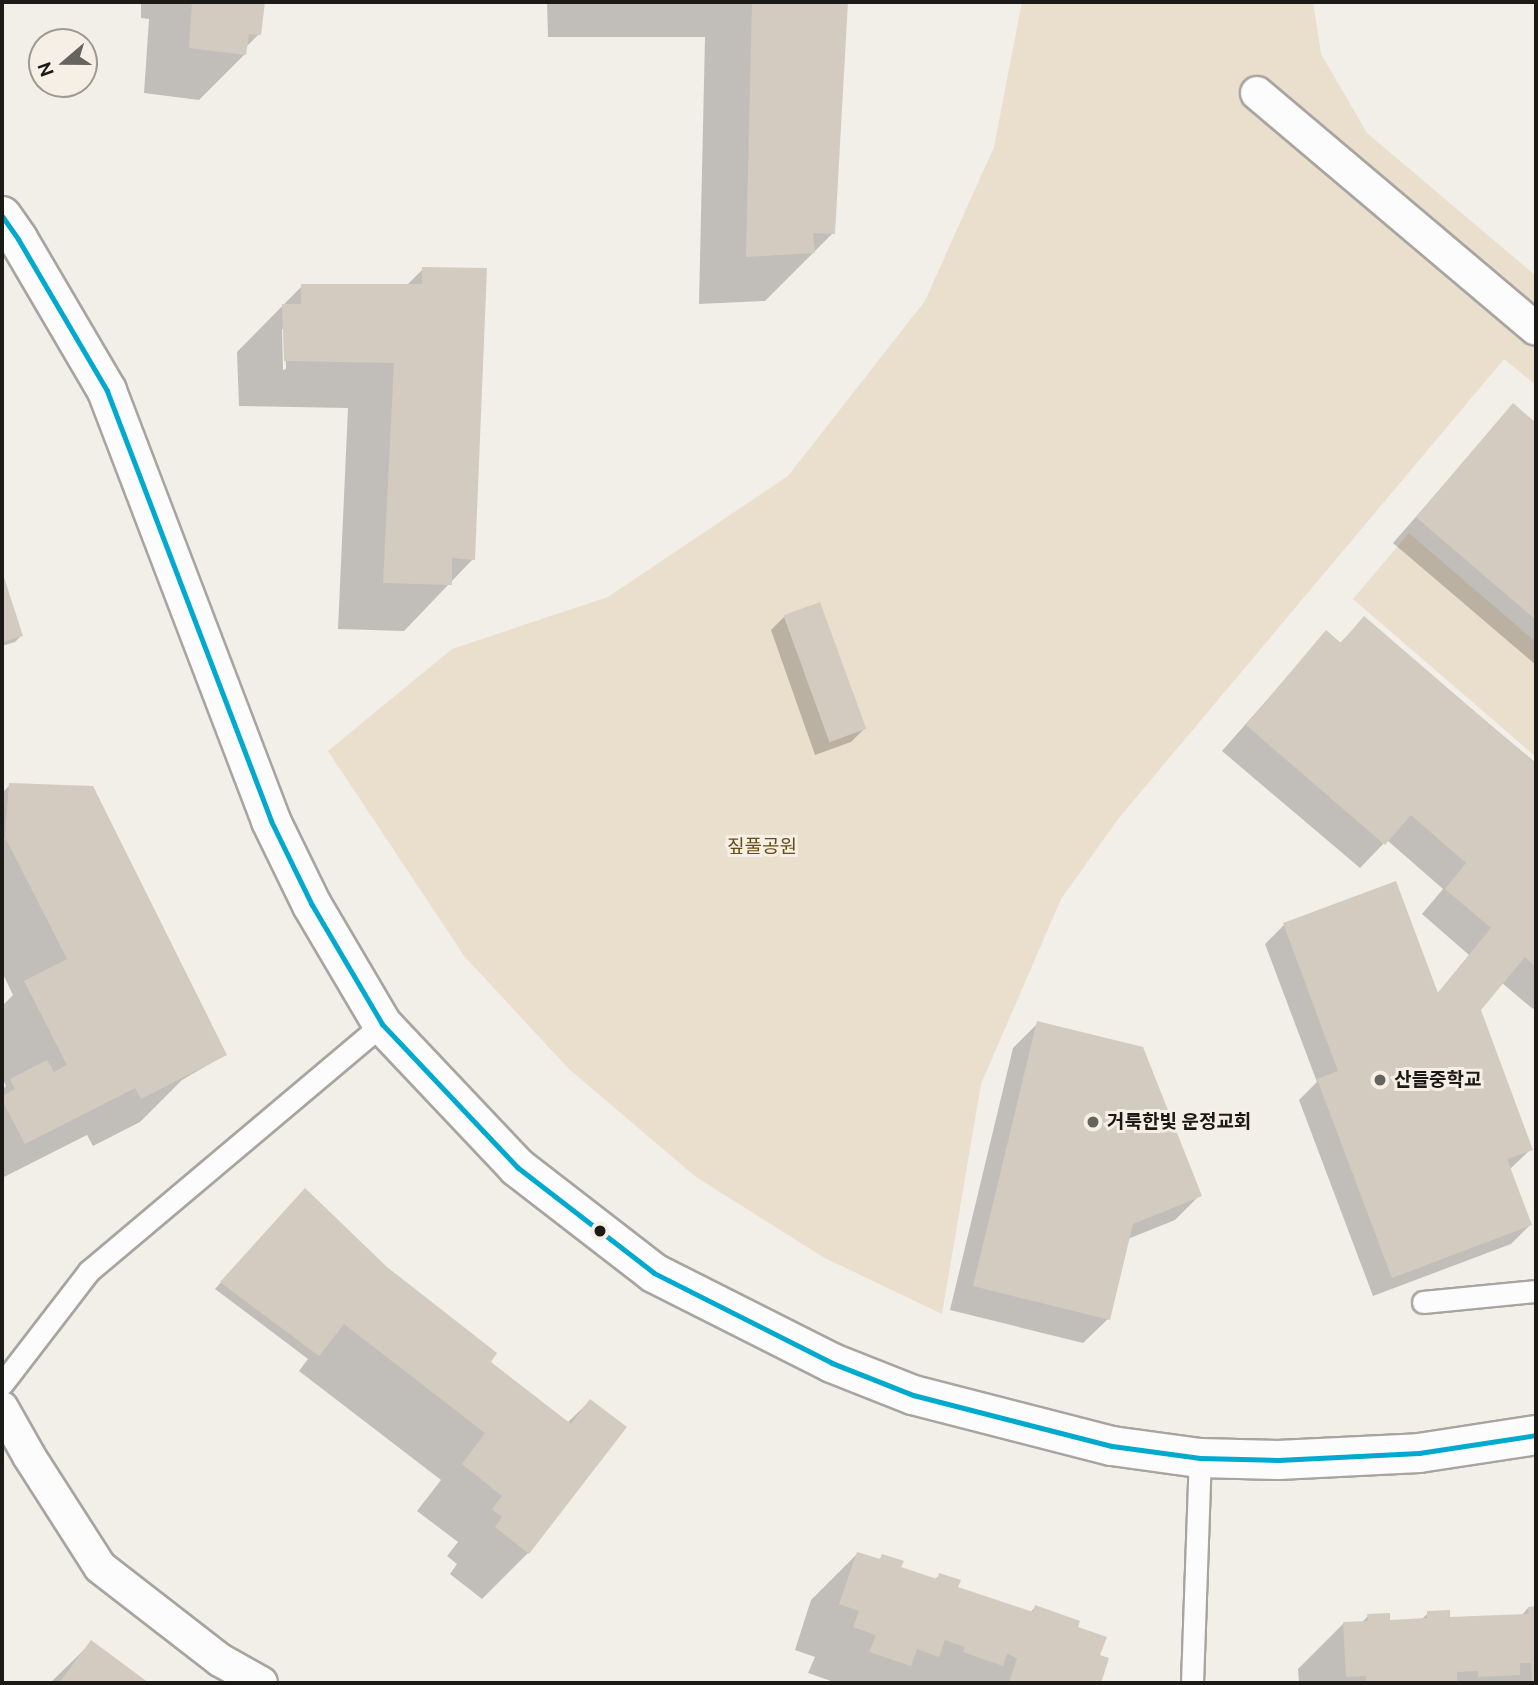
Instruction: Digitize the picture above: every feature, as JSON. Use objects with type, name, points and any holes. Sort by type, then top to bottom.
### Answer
[{"type":"street","points":[[1257,93],[1536,330]]},
{"type":"street","points":[[2,216],[107,391],[271,821],[312,905],[382,1024],[517,1167],[654,1273],[832,1363],[913,1395],[1112,1446],[1200,1458],[1278,1461],[1419,1453],[1536,1435]]},
{"type":"street","points":[[2,1408],[100,1567],[220,1660],[261,1683]]},
{"type":"lane","points":[[2,1384],[89,1271],[382,1024]]},
{"type":"lane","points":[[1423,1303],[1536,1291]]},
{"type":"lane","points":[[1192,1683],[1200,1458]]},
{"type":"green space","name":"짚풀공원","points":[[1022,2],[1313,2],[1321,54],[1367,133],[1536,276],[1536,385],[1504,359],[1118,819],[1061,899],[981,1084],[942,1314],[823,1257],[696,1177],[569,1069],[465,957],[328,751],[452,649],[608,597],[788,476],[925,301],[994,147]]},
{"type":"green space","points":[[1409,533],[1536,642],[1536,757],[1353,599]]},
{"type":"building","points":[[192,2],[265,2],[261,35],[249,34],[246,55],[189,48]]},
{"type":"building","points":[[752,2],[848,2],[835,234],[813,233],[815,253],[746,257]]},
{"type":"building","points":[[422,267],[487,268],[475,560],[452,558],[452,585],[383,583],[394,363],[284,361],[282,304],[301,304],[301,284],[422,284]]},
{"type":"building","points":[[1513,403],[1536,423],[1536,620],[1416,517]]},
{"type":"building","points":[[2,571],[23,636],[2,642]]},
{"type":"building","points":[[820,602],[866,729],[830,742],[783,615]]},
{"type":"building","points":[[1364,616],[1536,764],[1536,967],[1525,957],[1481,1010],[1533,1150],[1507,1159],[1532,1225],[1392,1278],[1317,1079],[1338,1071],[1283,923],[1396,881],[1438,993],[1491,928],[1445,889],[1466,863],[1411,815],[1385,845],[1246,725],[1326,630],[1341,643]]},
{"type":"building","points":[[9,783],[93,786],[227,1055],[141,1099],[135,1088],[25,1144],[2,1100],[2,1096],[15,1089],[10,1079],[47,1060],[54,1072],[67,1065],[24,981],[67,959],[5,837]]},
{"type":"building","name":"거룩한빛 운정교회","points":[[1037,1021],[1143,1047],[1202,1196],[1133,1224],[1110,1320],[973,1286]]},
{"type":"building","points":[[305,1188],[387,1267],[497,1353],[491,1362],[571,1424],[590,1399],[627,1427],[529,1554],[495,1527],[502,1517],[492,1509],[502,1496],[462,1464],[485,1433],[344,1324],[319,1356],[220,1282]]},
{"type":"building","points":[[857,1552],[880,1559],[882,1554],[904,1561],[901,1567],[937,1579],[939,1573],[961,1580],[958,1587],[1033,1612],[1035,1605],[1080,1621],[1078,1627],[1107,1637],[1100,1655],[1109,1658],[1101,1683],[1009,1683],[1017,1658],[1007,1654],[1003,1666],[963,1652],[965,1647],[945,1640],[939,1657],[917,1649],[911,1666],[869,1652],[876,1635],[853,1627],[859,1611],[839,1604]]},
{"type":"building","points":[[1536,1606],[1536,1683],[1532,1683],[1531,1663],[1520,1663],[1520,1675],[1478,1677],[1478,1671],[1457,1672],[1457,1683],[1366,1683],[1366,1676],[1346,1677],[1343,1622],[1368,1621],[1367,1614],[1390,1613],[1390,1620],[1427,1618],[1427,1611],[1450,1610],[1450,1617],[1529,1614],[1528,1607]]},
{"type":"building","points":[[91,1640],[149,1683],[59,1683]]},
{"type":"transit line","points":[[2,216],[107,391],[271,821],[312,905],[382,1024],[517,1167],[654,1273],[832,1363],[913,1395],[1112,1446],[1200,1458],[1278,1460],[1419,1453],[1536,1435]]},
{"type":"place","name":"산들중학교","points":[[1380,1080]]},
{"type":"place","name":"거룩한빛 운정교회","points":[[1093,1122]]}]
